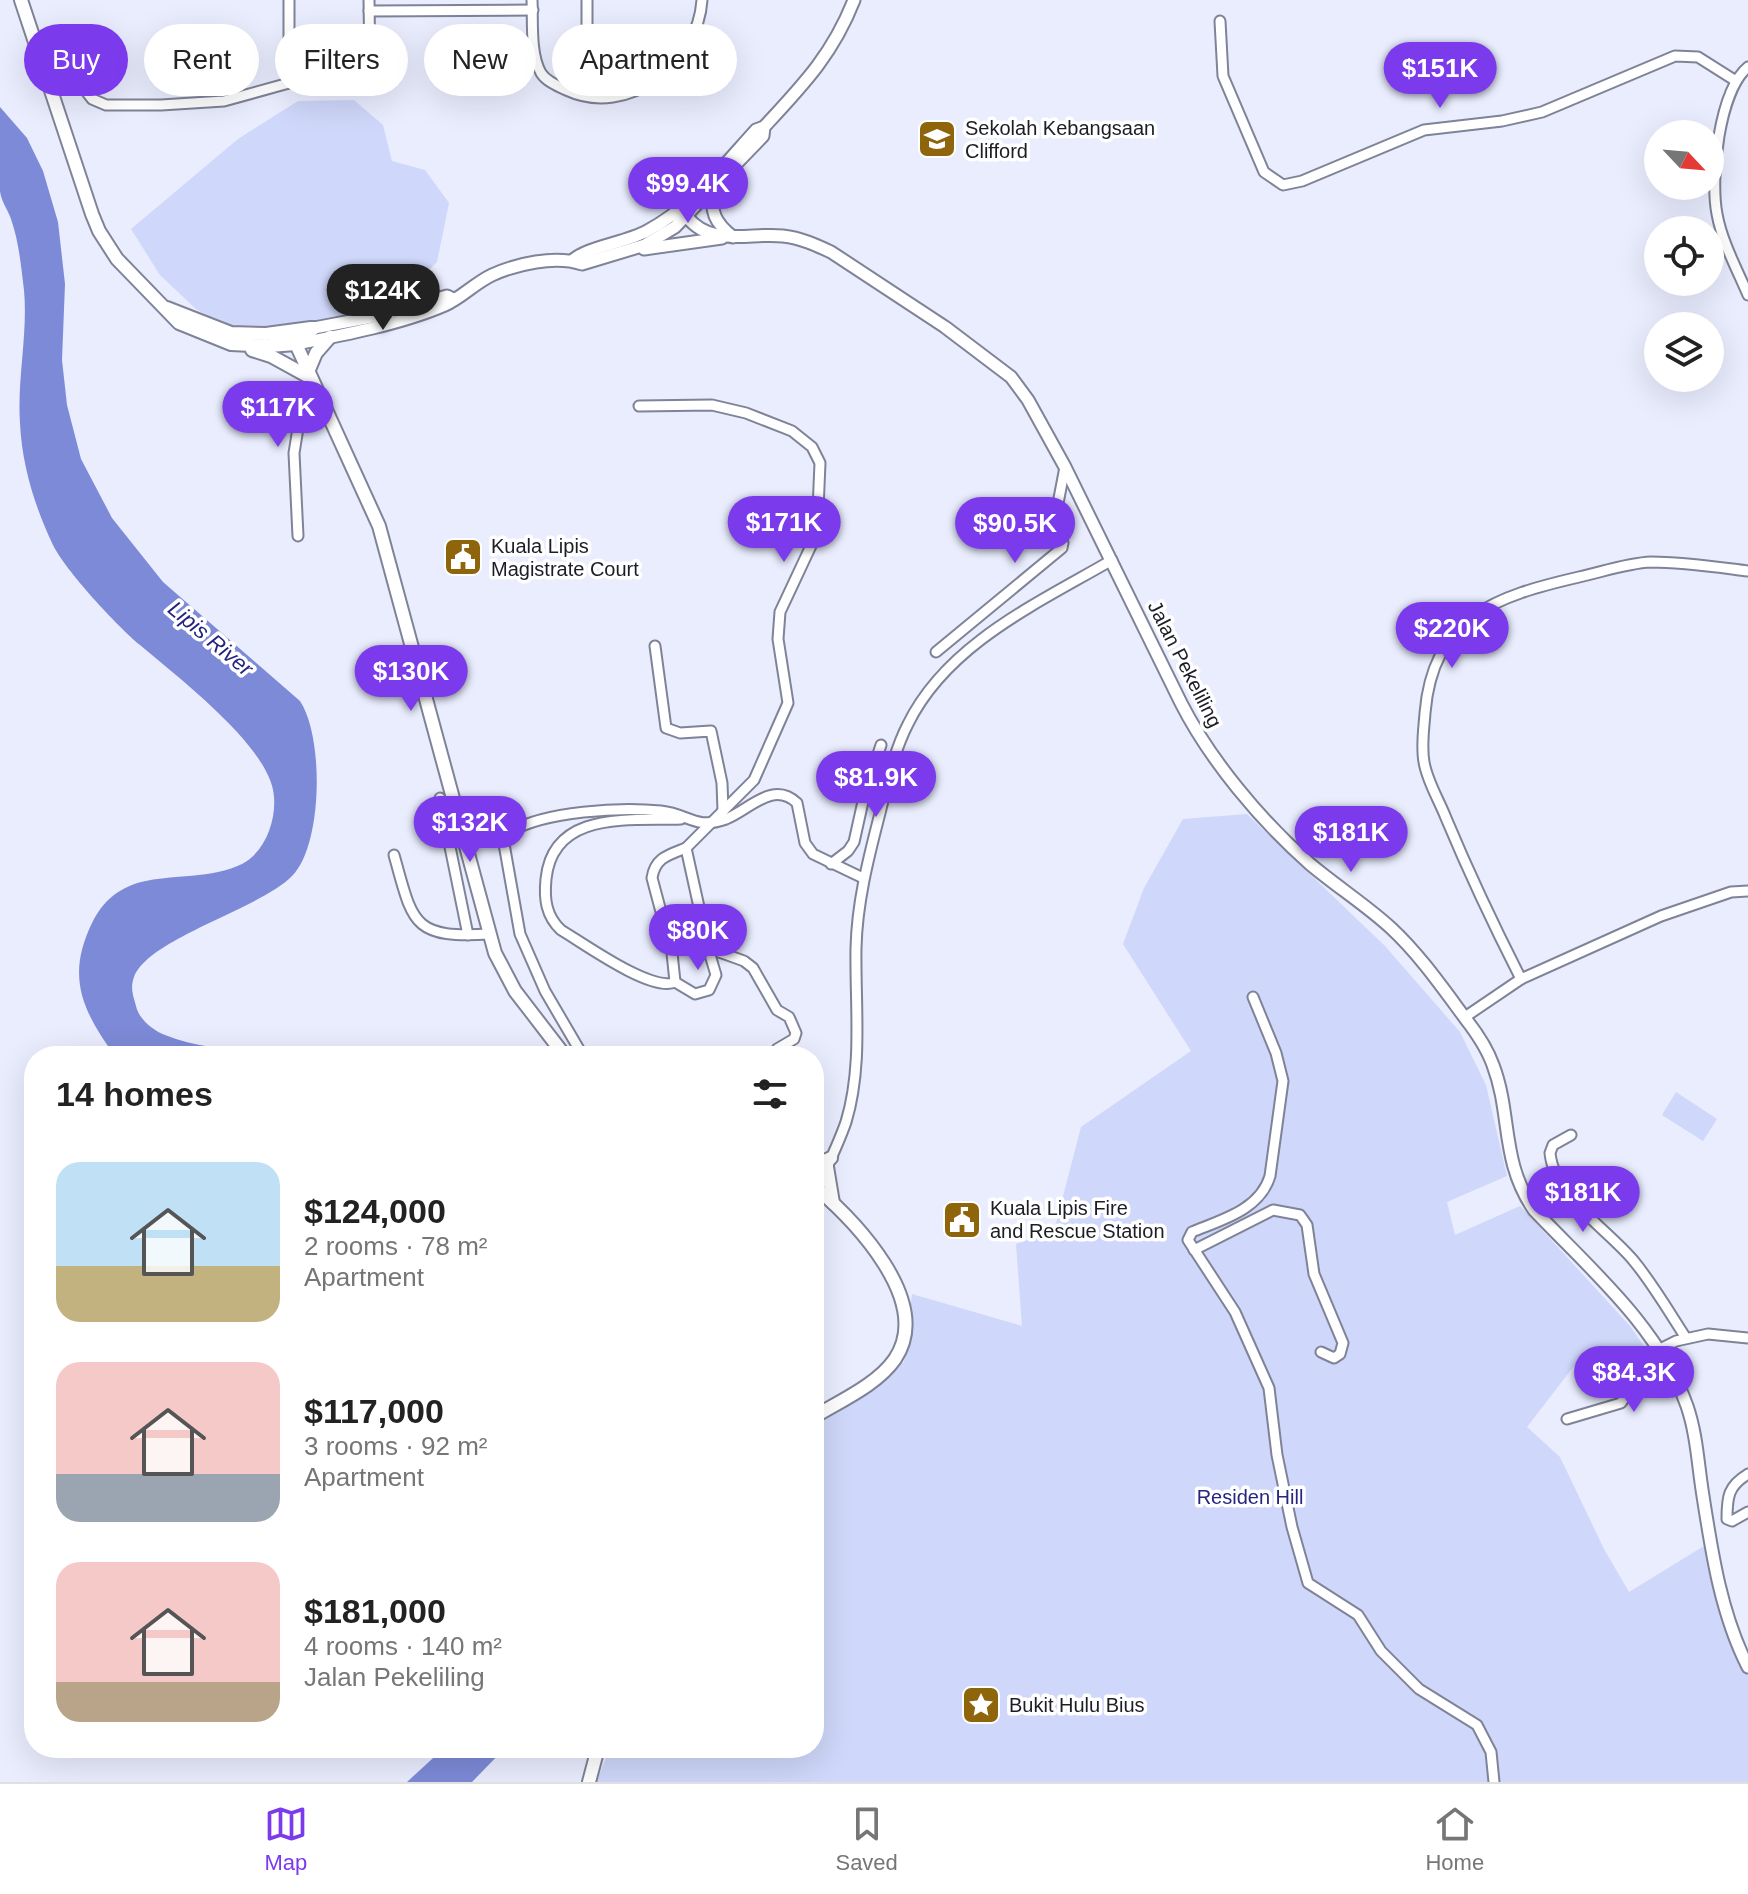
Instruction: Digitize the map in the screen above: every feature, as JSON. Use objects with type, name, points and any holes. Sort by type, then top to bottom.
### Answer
[{"type":"main road","points":[[21,0],[30,24]]},
{"type":"main road","points":[[55,96],[99,231],[117,259],[179,323],[271,356],[311,379]]},
{"type":"main road","points":[[162,306],[231,333],[271,334],[314,328]]},
{"type":"main road","points":[[231,344],[296,344],[314,328]]},
{"type":"main road","points":[[271,334],[286,337],[296,344],[379,526],[495,953],[515,991],[557,1046]]},
{"type":"main road","points":[[311,379],[316,353],[330,337]]},
{"type":"main road","points":[[824,1164],[833,1203]]},
{"type":"main road","points":[[824,1195],[874,1248],[889,1269],[901,1305],[903,1337],[895,1359],[885,1370],[824,1410]]},
{"type":"main road","points":[[589,1782],[595,1758]]},
{"type":"street","points":[[289,0],[289,24]]},
{"type":"street","points":[[587,0],[587,24]]},
{"type":"street","points":[[369,6],[532,5],[536,62],[545,78],[572,92],[605,97],[644,87],[678,61],[695,32],[702,0]]},
{"type":"street","points":[[572,261],[579,254],[626,242],[668,218],[695,195],[756,130],[764,127],[827,57],[854,0]]},
{"type":"street","points":[[1220,21],[1223,76],[1264,172],[1283,185],[1302,181],[1415,132],[1435,127],[1502,121],[1542,112],[1675,56],[1698,57],[1736,81]]},
{"type":"street","points":[[1748,67],[1736,81],[1724,108],[1715,198],[1720,227],[1748,295]]},
{"type":"street","points":[[90,96],[106,105],[161,105],[224,101],[275,87]]},
{"type":"street","points":[[296,344],[448,304],[492,275],[518,266],[572,261],[582,264],[632,250],[658,238],[687,217],[715,189],[763,136],[764,127]]},
{"type":"street","points":[[715,189],[711,205],[715,219],[728,237]]},
{"type":"street","points":[[687,217],[695,195]]},
{"type":"street","points":[[668,218],[687,217],[697,226],[728,237]]},
{"type":"street","name":"Jalan Pekeliling","points":[[632,250],[728,237],[781,236],[814,244],[831,252],[955,334],[1011,377],[1028,400],[1065,467],[1189,719],[1240,789],[1297,852],[1392,928],[1465,1017],[1494,1066],[1511,1162],[1525,1197],[1626,1307],[1677,1382],[1692,1426],[1718,1581],[1748,1667]]},
{"type":"street","points":[[314,328],[377,316],[447,296],[453,299]]},
{"type":"street","points":[[298,536],[294,453],[303,397],[311,379]]},
{"type":"street","points":[[639,406],[712,405],[746,413],[792,431],[812,447],[820,463],[817,533],[780,612],[778,639],[788,703],[754,780],[686,848],[659,860],[652,878],[672,953],[675,982]]},
{"type":"street","points":[[936,652],[1062,548],[1055,519],[1065,467]]},
{"type":"street","points":[[824,1164],[846,1122],[856,1071],[857,942],[863,878],[898,747],[908,724],[933,686],[970,649],[1005,623],[1112,560]]},
{"type":"street","points":[[1521,979],[1479,893],[1424,763],[1426,698],[1443,649],[1481,610],[1540,586],[1642,563],[1683,563],[1748,571]]},
{"type":"street","points":[[655,646],[666,728],[680,733],[711,731],[722,783],[723,811]]},
{"type":"street","points":[[831,864],[854,842],[864,797],[881,745]]},
{"type":"street","points":[[577,1046],[545,991],[514,914],[504,844],[518,828],[553,816],[632,810],[664,811],[709,825],[775,793],[788,796],[797,803],[805,843],[813,854],[863,878]]},
{"type":"street","points":[[440,798],[468,935]]},
{"type":"street","points":[[686,848],[716,975],[709,990],[695,994],[675,982],[664,985],[646,980],[561,930],[548,913],[545,889],[549,862],[557,844],[580,828],[606,823],[687,819]]},
{"type":"street","points":[[394,855],[413,916],[435,931],[489,934]]},
{"type":"street","points":[[1465,1017],[1521,979],[1661,916],[1731,892],[1748,891]]},
{"type":"street","points":[[708,948],[744,961],[753,968],[777,1010],[789,1017],[796,1037],[782,1046]]},
{"type":"street","points":[[1253,997],[1276,1053],[1283,1081],[1270,1176],[1257,1200],[1189,1234],[1188,1240],[1235,1312],[1269,1388],[1277,1455],[1303,1573],[1308,1583],[1358,1615],[1381,1651],[1419,1689],[1477,1725],[1491,1752],[1494,1782]]},
{"type":"street","points":[[1571,1135],[1553,1145],[1550,1153],[1562,1184],[1633,1260],[1686,1338]]},
{"type":"street","points":[[1194,1250],[1273,1210],[1300,1215],[1307,1225],[1314,1274],[1343,1343],[1340,1354],[1334,1358],[1321,1352]]},
{"type":"street","points":[[1567,1419],[1621,1403],[1658,1350],[1686,1338],[1708,1334],[1748,1338]]},
{"type":"street","points":[[1748,1475],[1734,1483],[1729,1492],[1727,1519],[1732,1521],[1748,1512]]},
{"type":"green space","points":[[354,100],[383,125],[392,161],[425,170],[449,203],[437,262],[391,307],[323,324],[288,329],[229,329],[196,309],[160,275],[131,229],[238,139],[298,101]]},
{"type":"green space","name":"Residen Hill","points":[[1247,814],[1385,946],[1460,1032],[1486,1085],[1507,1176],[1447,1202],[1455,1235],[1520,1206],[1630,1326],[1648,1352],[1631,1383],[1587,1349],[1527,1427],[1560,1457],[1604,1549],[1629,1592],[1704,1546],[1720,1609],[1748,1660],[1748,1782],[596,1782],[606,1758],[824,1758],[824,1416],[904,1362],[912,1294],[1022,1326],[1016,1244],[1054,1231],[1081,1127],[1191,1051],[1123,944],[1144,888],[1183,819]]},
{"type":"green space","points":[[1676,1092],[1717,1119],[1703,1141],[1662,1115]]},
{"type":"water","name":"Lipis River","points":[[0,107],[27,138],[43,171],[58,222],[65,284],[62,360],[67,405],[81,459],[112,518],[163,582],[300,701],[313,739],[317,790],[314,816],[310,841],[292,876],[256,900],[161,949],[144,963],[134,977],[133,995],[143,1020],[165,1035],[203,1046],[109,1046],[86,1008],[81,992],[80,960],[84,942],[101,908],[125,888],[141,882],[218,872],[250,859],[263,844],[271,826],[274,797],[269,778],[240,736],[198,694],[130,637],[93,598],[53,545],[30,486],[21,439],[19,406],[25,323],[24,290],[16,236],[0,191]]},
{"type":"water","points":[[433,1758],[495,1758],[472,1782],[407,1782]]},
{"type":"place","name":"Sekolah Kebangsaan Clifford","points":[[937,139]]},
{"type":"place","name":"Kuala Lipis Magistrate Court","points":[[463,557]]},
{"type":"place","name":"Kuala Lipis Fire and Rescue Station","points":[[962,1220]]},
{"type":"place","name":"Bukit Hulu Bius","points":[[981,1705]]}]
